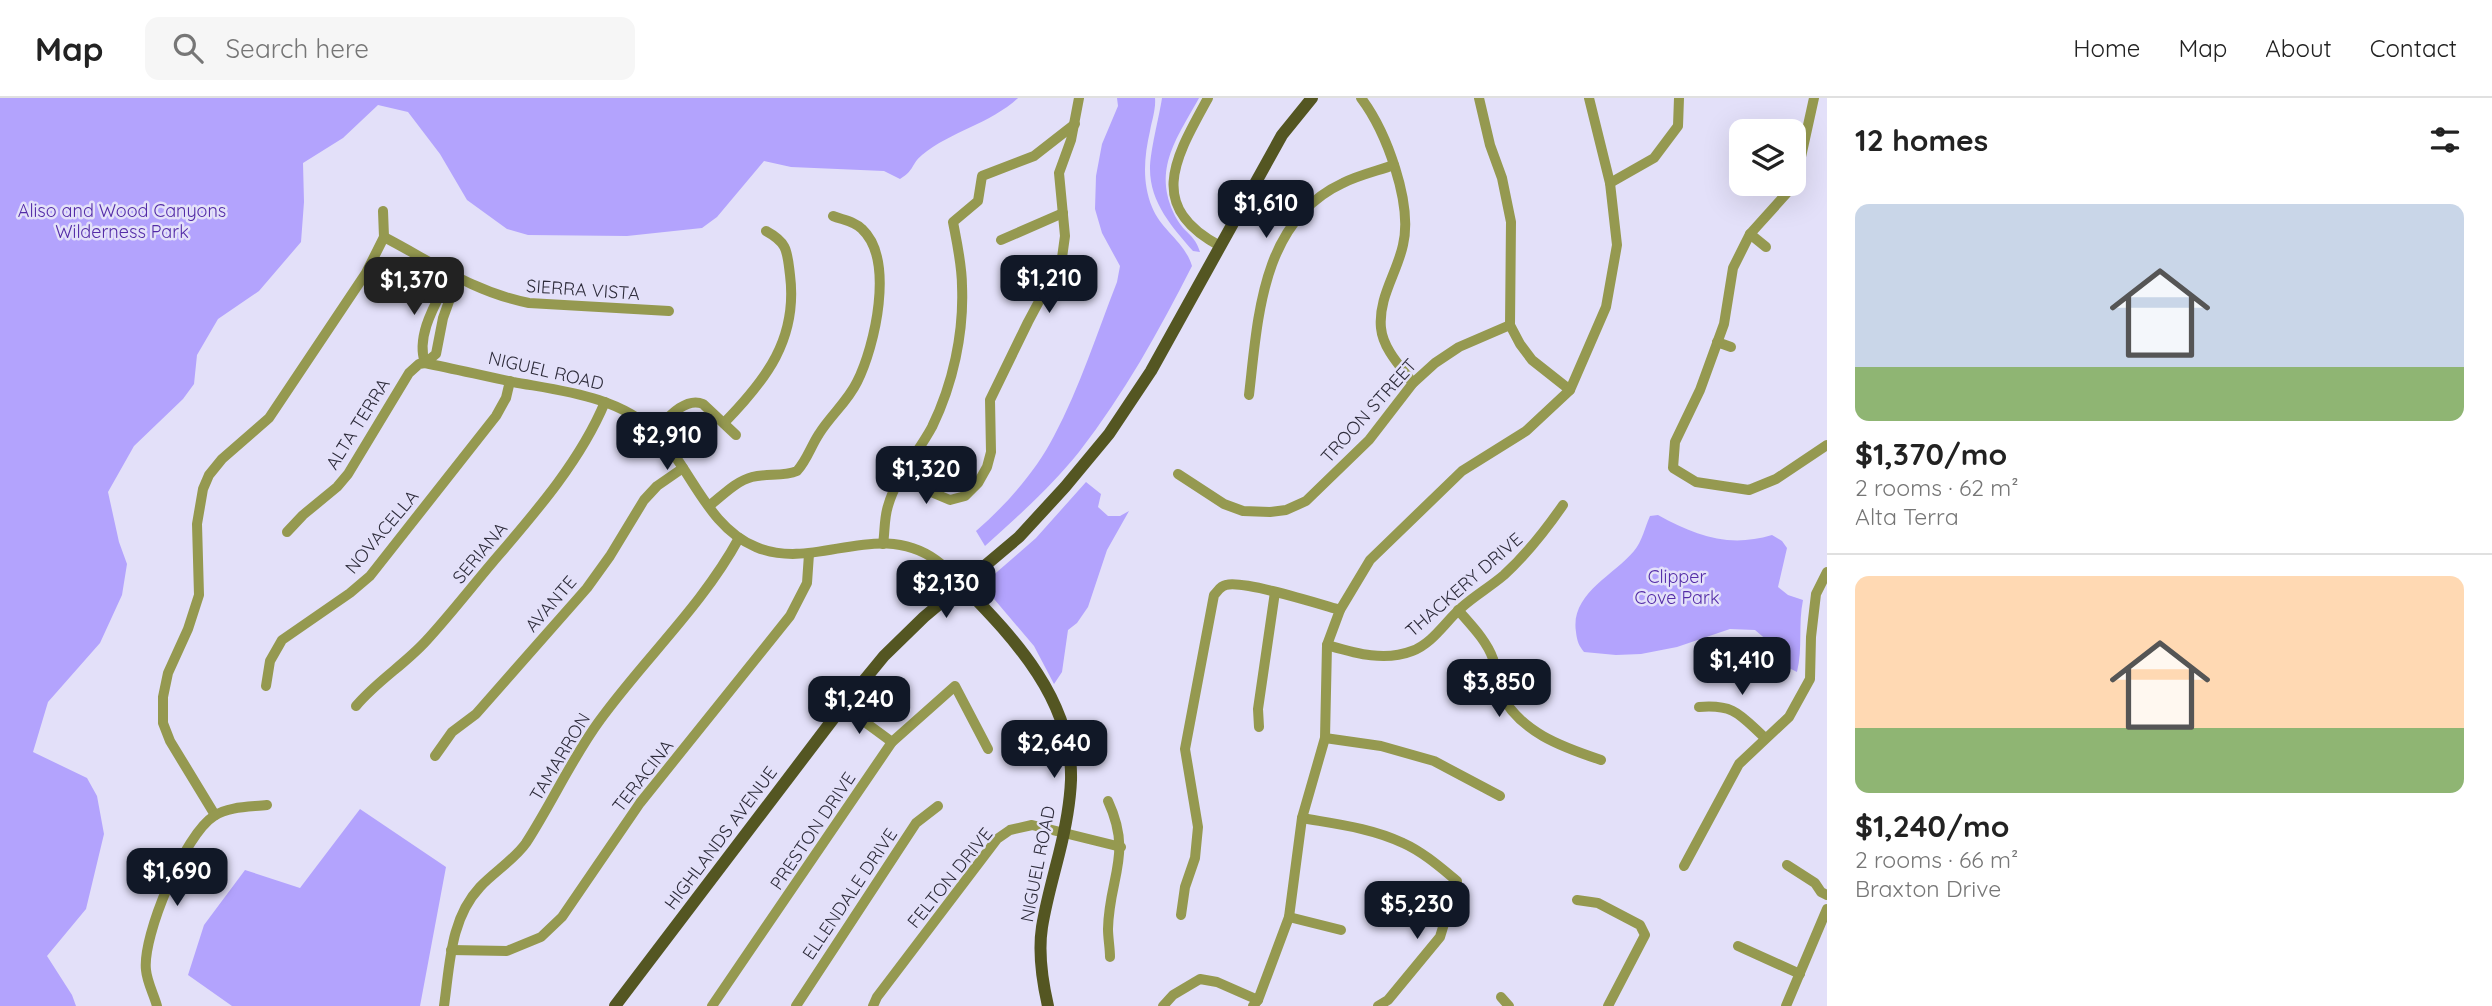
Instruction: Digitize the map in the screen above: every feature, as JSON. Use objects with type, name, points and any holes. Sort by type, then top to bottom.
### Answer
[{"type":"main road","name":"HIGHLANDS AVENUE","points":[[615,1006],[884,656],[924,617],[1018,537],[1065,487],[1109,434],[1151,371],[1282,135],[1312,98]]},
{"type":"main road","name":"NIGUEL ROAD","points":[[963,586],[1003,625],[1049,690],[1064,730],[1071,781],[1064,832],[1042,928],[1041,960],[1048,1006]]},
{"type":"street","points":[[900,479],[950,500],[958,499],[978,483],[987,467],[991,452],[989,400],[1052,277],[1061,265],[1064,250],[1059,173],[1075,124],[1079,98]]},
{"type":"street","points":[[1208,98],[1182,147],[1174,169],[1174,191],[1188,223],[1204,238],[1220,246]]},
{"type":"street","points":[[1361,98],[1373,114],[1394,165],[1406,220],[1403,246],[1383,303],[1381,328],[1384,344],[1413,383]]},
{"type":"street","points":[[1479,98],[1490,145],[1502,178],[1511,222],[1510,325],[1532,360],[1570,390]]},
{"type":"street","points":[[1163,1006],[1173,995],[1200,978],[1217,982],[1256,1003],[1289,917],[1302,818],[1325,738],[1327,645],[1340,610],[1370,560],[1462,471],[1526,431],[1570,390],[1606,307],[1617,244],[1610,183],[1589,98]]},
{"type":"street","points":[[1610,183],[1654,158],[1678,126],[1679,98]]},
{"type":"street","points":[[1814,98],[1795,184],[1750,234],[1733,268],[1724,324],[1700,390],[1675,442],[1673,468],[1696,482],[1749,490],[1776,480],[1827,445]]},
{"type":"street","points":[[883,544],[887,508],[900,479],[932,425],[951,376],[961,326],[962,285],[953,222],[978,201],[982,176],[1034,156],[1075,124]]},
{"type":"street","points":[[1249,395],[1262,293],[1289,228],[1322,195],[1343,183],[1394,165]]},
{"type":"street","points":[[215,815],[170,741],[163,723],[163,697],[168,673],[188,629],[199,595],[197,524],[203,489],[209,475],[222,459],[269,418],[366,273],[384,237],[383,211]]},
{"type":"street","points":[[1001,240],[1063,214]]},
{"type":"street","points":[[709,506],[744,480],[754,476],[781,475],[797,471],[819,434],[856,384],[873,340],[878,299],[878,264],[873,242],[863,230],[853,223],[833,216]]},
{"type":"street","points":[[724,423],[756,390],[768,372],[781,348],[789,322],[792,294],[788,254],[780,239],[766,231]]},
{"type":"street","points":[[1750,234],[1766,247]]},
{"type":"street","name":"SIERRA VISTA","points":[[384,237],[453,277],[488,293],[530,303],[669,312]]},
{"type":"street","points":[[425,363],[421,351],[426,330],[453,277]]},
{"type":"street","name":"ALTA TERRA","points":[[287,532],[303,514],[343,480],[409,373],[436,354],[453,277]]},
{"type":"street","name":"TROON STREET","points":[[1178,474],[1224,504],[1243,511],[1286,510],[1306,501],[1368,440],[1413,383],[1435,363],[1459,347],[1510,325]]},
{"type":"street","points":[[1717,342],[1731,347]]},
{"type":"street","name":"NIGUEL ROAD","points":[[425,363],[604,401],[633,416],[655,431],[722,525],[739,538],[774,553],[809,554],[844,546],[883,544],[923,553],[937,560],[963,586]]},
{"type":"street","name":"NOVACELLA","points":[[266,686],[270,661],[282,640],[370,576],[496,415],[506,398],[510,381]]},
{"type":"street","name":"SERIANA","points":[[356,706],[372,687],[396,670],[425,642],[539,508],[593,430],[604,401]]},
{"type":"street","points":[[655,431],[672,415],[696,401],[703,404],[736,435]]},
{"type":"street","name":"AVANTE","points":[[435,756],[452,733],[476,714],[587,588],[610,556],[644,499],[683,468]]},
{"type":"street","name":"THACKERY DRIVE","points":[[1327,645],[1371,656],[1392,656],[1414,651],[1430,640],[1458,610],[1501,578],[1539,540],[1563,505]]},
{"type":"street","name":"TAMARRON","points":[[444,1006],[456,930],[464,907],[479,888],[524,846],[600,720],[704,594],[739,538]]},
{"type":"street","name":"TERACINA","points":[[452,950],[507,951],[541,937],[562,917],[640,803],[790,616],[807,583],[809,554]]},
{"type":"street","points":[[1684,866],[1739,764],[1788,717],[1810,679],[1816,594],[1827,572]]},
{"type":"street","points":[[1181,915],[1185,887],[1195,858],[1198,827],[1185,749],[1214,596],[1221,587],[1229,584],[1275,592],[1340,610]]},
{"type":"street","points":[[1259,727],[1258,709],[1275,592]]},
{"type":"street","points":[[1458,610],[1493,659],[1499,690],[1516,717],[1558,745],[1601,760]]},
{"type":"street","name":"PRESTON DRIVE","points":[[712,1006],[892,742],[955,686],[988,749]]},
{"type":"street","points":[[1699,707],[1717,705],[1735,710],[1765,738]]},
{"type":"street","points":[[843,706],[892,742]]},
{"type":"street","points":[[1325,738],[1381,746],[1434,761],[1500,796]]},
{"type":"street","points":[[1108,801],[1118,821],[1121,847],[1108,928],[1110,957]]},
{"type":"street","points":[[158,1006],[146,971],[146,949],[151,929],[186,848],[215,815],[239,808],[267,805]]},
{"type":"street","name":"ELLENDALE DRIVE","points":[[796,1006],[916,823],[938,806]]},
{"type":"street","points":[[1302,818],[1390,837],[1434,862],[1457,881],[1440,937],[1388,1000],[1378,1006]]},
{"type":"street","name":"FELTON DRIVE","points":[[873,1006],[877,997],[997,839],[1010,830],[1032,825],[1121,847]]},
{"type":"street","points":[[1787,865],[1815,883],[1821,892],[1827,895]]},
{"type":"street","points":[[1577,900],[1598,903],[1609,908],[1640,925],[1645,935],[1608,1006]]},
{"type":"street","points":[[1786,1006],[1827,909]]},
{"type":"street","points":[[1289,917],[1341,930]]},
{"type":"street","points":[[1738,946],[1800,974]]},
{"type":"street","points":[[1501,997],[1509,1006]]},
{"type":"green space","name":"Aliso and Wood Canyons Wilderness Park","points":[[0,98],[1018,98],[995,114],[933,147],[900,179],[884,171],[791,167],[764,161],[717,217],[702,228],[627,236],[528,235],[507,229],[467,200],[440,154],[408,112],[378,105],[343,138],[303,163],[301,242],[259,291],[218,319],[197,355],[194,384],[183,399],[134,446],[108,492],[119,542],[127,564],[122,595],[100,643],[48,702],[33,752],[87,778],[97,796],[104,834],[86,909],[47,956],[76,1006],[0,1006]]},
{"type":"green space","points":[[1117,98],[1155,98],[1145,160],[1145,179],[1156,215],[1184,250],[1192,266],[1140,362],[1079,452],[1034,501],[985,546],[976,531],[1020,487],[1047,449],[1088,360],[1117,282],[1120,266],[1102,233],[1095,209],[1096,176],[1102,144],[1118,106]]},
{"type":"green space","points":[[1162,98],[1199,98],[1169,157],[1166,187],[1178,221],[1196,242],[1200,252],[1193,251],[1164,214],[1151,181],[1151,153]]},
{"type":"green space","points":[[1086,482],[1101,494],[1098,507],[1108,516],[1120,516],[1129,511],[1107,550],[1088,607],[1077,623],[1068,630],[1062,672],[1054,684],[1034,646],[989,593],[990,578],[1036,538]]},
{"type":"green space","name":"Clipper Cove Park","points":[[1658,515],[1686,529],[1713,538],[1741,540],[1772,535],[1782,541],[1787,548],[1778,587],[1788,595],[1803,600],[1797,672],[1787,667],[1782,653],[1755,630],[1730,629],[1677,647],[1641,654],[1584,652],[1578,643],[1576,632],[1580,607],[1586,596],[1634,551],[1650,516]]},
{"type":"green space","points":[[360,809],[446,867],[420,1006],[232,1006],[188,975],[204,925],[245,870],[300,888]]}]
